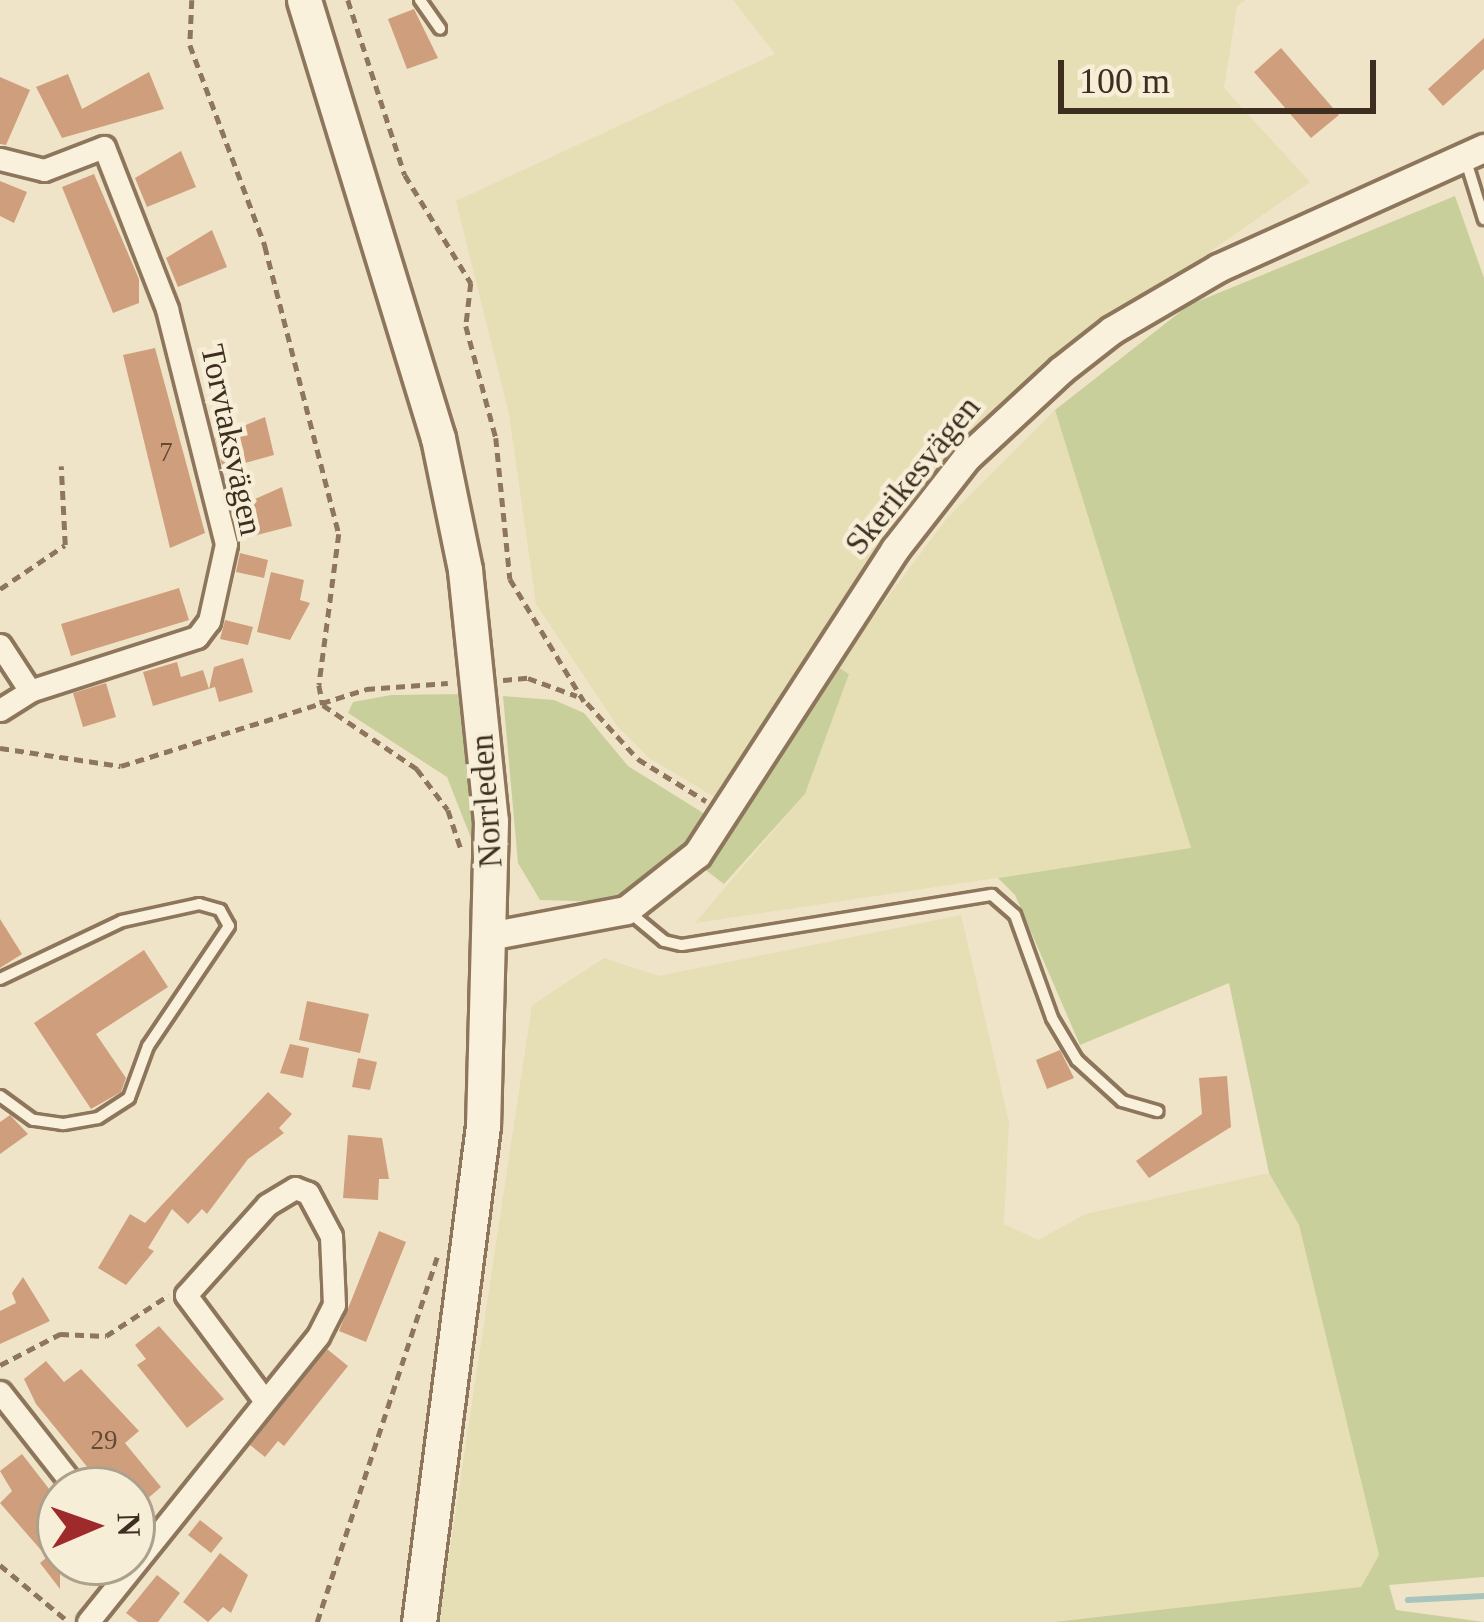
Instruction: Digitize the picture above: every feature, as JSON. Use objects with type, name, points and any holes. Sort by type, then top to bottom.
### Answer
[{"type":"main road","name":"Norrleden","points":[[304,0],[406,316],[456,522],[490,821],[494,935],[481,1146],[419,1622]]},
{"type":"street","name":"Torvtaksvägen","points":[[0,159],[44,170],[104,146],[167,309],[226,544],[209,620],[197,637],[30,691]]},
{"type":"street","name":"Skerikesvägen","points":[[494,935],[626,910],[697,854],[895,548],[1017,408],[1112,330],[1168,296],[1474,153]]},
{"type":"street","points":[[0,645],[30,691],[0,710]]},
{"type":"street","points":[[156,1527],[265,1401],[334,1305],[338,1260],[308,1193],[282,1192],[186,1295],[265,1401]]},
{"type":"street","points":[[0,1392],[58,1466]]},
{"type":"street","points":[[88,1622],[112,1586]]},
{"type":"lane","points":[[421,0],[440,28]]},
{"type":"lane","points":[[1474,153],[1484,219]]},
{"type":"lane","points":[[626,910],[664,941],[682,945],[992,895],[1016,915],[1052,1018],[1077,1060],[1122,1101],[1158,1111]]},
{"type":"lane","points":[[0,979],[122,921],[200,904],[220,910],[229,926],[148,1046],[129,1098],[98,1118],[63,1124],[33,1120],[0,1096]]},
{"type":"path","points":[[192,0],[190,45],[265,246],[339,534],[319,685],[323,705],[433,787],[464,859]]},
{"type":"path","points":[[348,0],[405,175],[471,283],[466,326],[496,438],[510,579],[584,701],[638,759],[726,814]]},
{"type":"path","points":[[0,589],[65,545],[62,466]]},
{"type":"path","points":[[496,680],[528,678],[584,701]]},
{"type":"path","points":[[0,748],[121,766],[366,689],[462,682]]},
{"type":"path","points":[[317,1622],[439,1252]]},
{"type":"path","points":[[0,1365],[60,1334],[106,1336],[161,1294],[186,1295]]},
{"type":"path","points":[[0,1565],[68,1622]]},
{"type":"shaded area","points":[[733,0],[1246,0],[1237,6],[1224,88],[1310,182],[1056,359],[933,471],[718,799],[649,758],[618,727],[536,604],[509,414],[456,201],[775,54]]},
{"type":"shaded area","points":[[1055,410],[1191,849],[695,923],[805,794],[849,674],[836,666],[948,517]]},
{"type":"shaded area","points":[[961,915],[1009,1122],[1004,1224],[1038,1240],[1086,1214],[1269,1173],[1299,1225],[1379,1555],[1361,1587],[1050,1622],[439,1622],[532,1005],[604,958],[659,976]]},
{"type":"green space","points":[[1455,196],[1484,278],[1484,1577],[1389,1585],[1396,1610],[1484,1622],[1053,1622],[1361,1587],[1379,1555],[1299,1225],[1269,1173],[1229,983],[1080,1045],[1015,895],[998,878],[1191,848],[1055,410],[1189,305]]},
{"type":"green space","points":[[836,666],[849,674],[805,794],[724,884],[703,868]]},
{"type":"green space","points":[[465,694],[478,856],[447,777],[348,713],[353,702],[391,695]]},
{"type":"green space","points":[[503,696],[554,700],[584,713],[628,766],[708,816],[668,866],[608,902],[540,900],[518,863]]},
{"type":"building","points":[[414,9],[438,58],[407,69],[388,19]]},
{"type":"building","points":[[1484,38],[1484,69],[1443,106],[1428,89]]},
{"type":"building","points":[[1281,48],[1339,115],[1311,138],[1254,72]]},
{"type":"building","points":[[149,72],[164,109],[62,138],[36,87],[68,74],[82,109]]},
{"type":"building","points":[[0,77],[30,90],[6,145],[0,144]]},
{"type":"building","points":[[181,151],[196,187],[147,207],[135,178]]},
{"type":"building","points":[[94,174],[139,279],[139,303],[113,313],[62,187]]},
{"type":"building","points":[[0,181],[27,192],[14,223],[0,216]]},
{"type":"building","points":[[212,230],[227,267],[178,287],[166,258]]},
{"type":"building","points":[[155,348],[205,533],[170,548],[123,355]]},
{"type":"building","points":[[265,417],[274,455],[223,469],[215,438]]},
{"type":"building","points":[[282,487],[292,526],[241,539],[233,509]]},
{"type":"building","points":[[240,553],[268,560],[264,578],[236,572]]},
{"type":"building","points":[[271,572],[304,580],[300,600],[310,603],[290,640],[257,632]]},
{"type":"building","points":[[179,588],[189,620],[71,656],[61,624]]},
{"type":"building","points":[[225,620],[253,627],[248,645],[220,639]]},
{"type":"building","points":[[243,658],[253,692],[219,702],[215,687],[209,689],[214,667]]},
{"type":"building","points":[[177,662],[181,677],[203,670],[209,689],[153,706],[143,672]]},
{"type":"building","points":[[106,683],[116,717],[83,727],[73,693]]},
{"type":"building","points":[[0,919],[22,954],[0,968]]},
{"type":"building","points":[[144,950],[168,987],[96,1034],[126,1078],[121,1092],[91,1109],[34,1023]]},
{"type":"building","points":[[307,1001],[369,1014],[360,1053],[299,1040]]},
{"type":"building","points":[[290,1044],[309,1048],[303,1078],[280,1073]]},
{"type":"building","points":[[1060,1050],[1074,1078],[1047,1089],[1036,1060]]},
{"type":"building","points":[[358,1058],[377,1062],[370,1090],[352,1087]]},
{"type":"building","points":[[1227,1076],[1231,1127],[1149,1178],[1136,1161],[1202,1114],[1199,1078]]},
{"type":"building","points":[[268,1092],[292,1114],[279,1128],[284,1133],[248,1159],[207,1214],[202,1209],[188,1224],[172,1209],[148,1248],[154,1251],[126,1285],[98,1268],[130,1214],[145,1223]]},
{"type":"building","points":[[10,1115],[28,1134],[0,1154],[0,1122]]},
{"type":"building","points":[[348,1135],[382,1138],[389,1179],[379,1179],[378,1200],[343,1198]]},
{"type":"building","points":[[379,1231],[406,1242],[366,1342],[339,1331]]},
{"type":"building","points":[[23,1277],[50,1321],[0,1344],[0,1311],[16,1303],[12,1293]]},
{"type":"building","points":[[159,1326],[224,1399],[187,1428],[137,1365],[146,1359],[135,1345]]},
{"type":"building","points":[[327,1349],[348,1366],[284,1446],[278,1441],[265,1457],[250,1445]]},
{"type":"building","points":[[46,1361],[64,1382],[81,1369],[139,1431],[125,1443],[144,1466],[86,1466],[36,1404],[24,1379]]},
{"type":"building","points":[[22,1454],[36,1472],[36,1544],[0,1503],[12,1491],[0,1471]]},
{"type":"building","points":[[200,1520],[223,1538],[211,1553],[188,1535]]},
{"type":"building","points":[[220,1553],[248,1575],[231,1613],[223,1607],[208,1622],[183,1602]]},
{"type":"building","points":[[156,1576],[180,1593],[158,1622],[138,1622],[126,1613],[148,1586],[156,1586]]},
{"type":"waterway","points":[[1408,1600],[1484,1596]]}]
